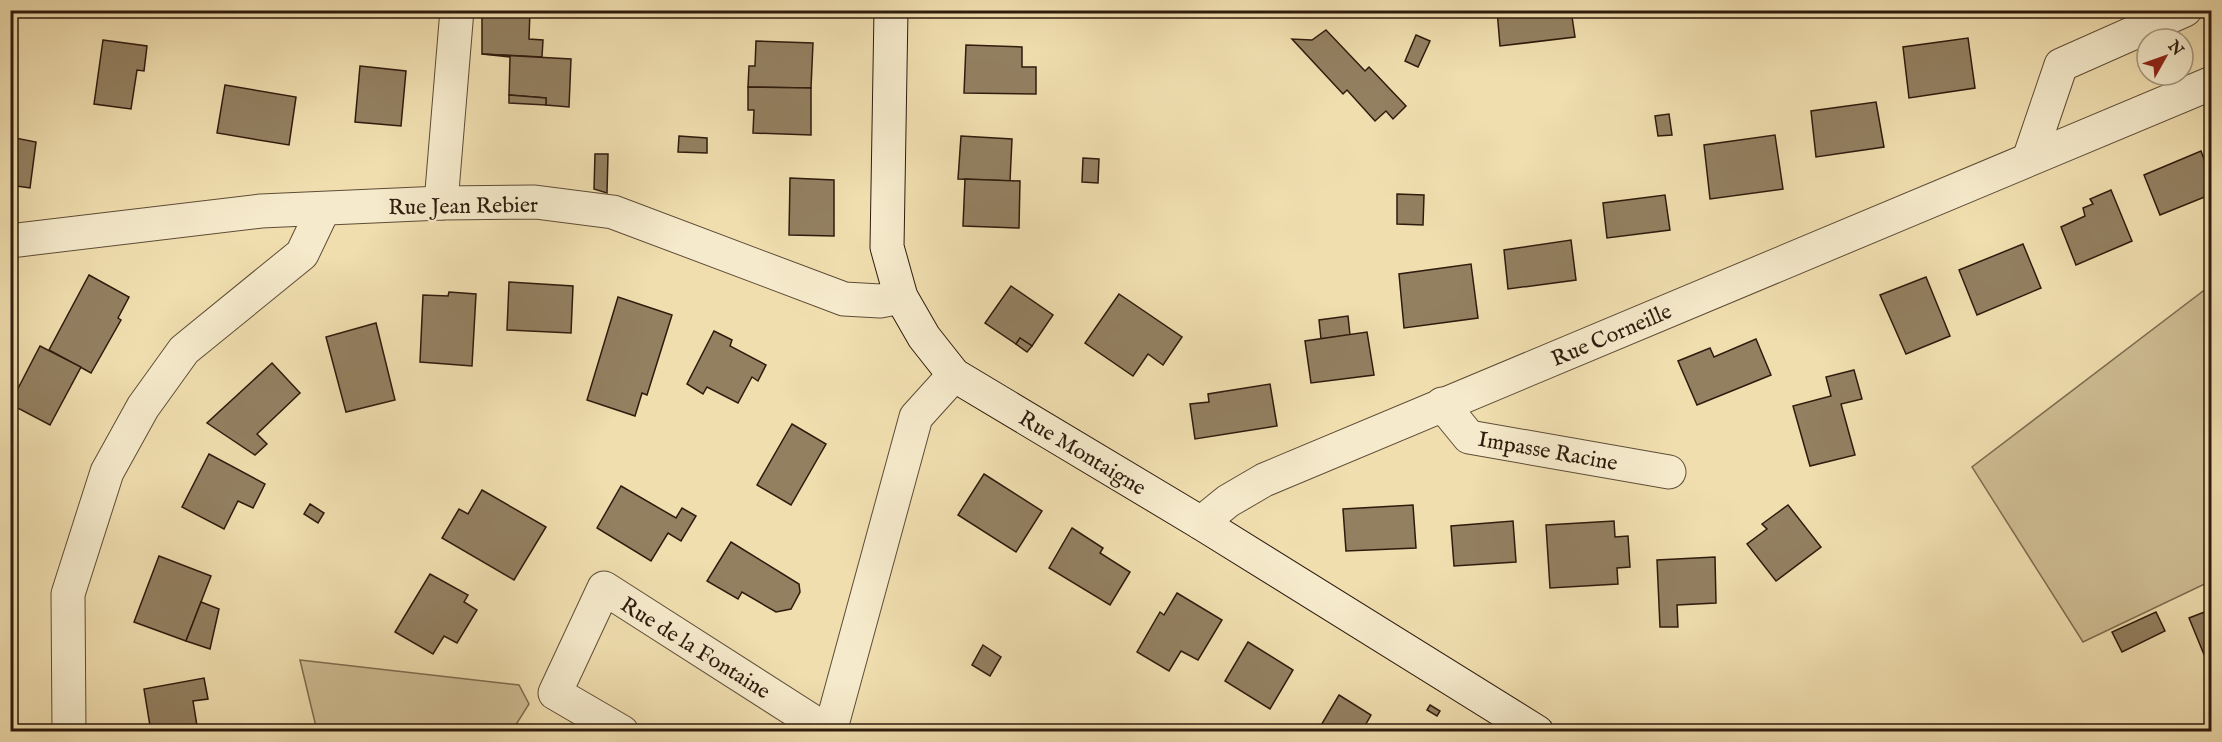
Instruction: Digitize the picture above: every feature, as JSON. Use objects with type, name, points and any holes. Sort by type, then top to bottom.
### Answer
[{"type":"street","points":[[441,203],[457,10]]},
{"type":"street","name":"Rue Montaigne","points":[[891,10],[887,247],[901,297],[924,337],[954,375],[1201,523],[1537,732]]},
{"type":"street","points":[[2030,159],[2061,65],[2185,10]]},
{"type":"street","name":"Rue Corneille","points":[[1201,523],[1228,501],[1264,480],[2211,83]]},
{"type":"street","name":"Rue Jean Rebier","points":[[10,241],[261,211],[441,203],[535,202],[613,212],[844,299],[880,301],[901,297]]},
{"type":"street","points":[[69,732],[68,594],[107,472],[143,407],[184,350],[302,254],[323,210]]},
{"type":"street","name":"Rue de la Fontaine","points":[[622,732],[555,693],[604,588],[830,731],[916,417],[954,375]]},
{"type":"street","name":"Impasse Racine","points":[[1442,404],[1469,436],[1669,472]]},
{"type":"shaded area","points":[[2211,285],[2211,581],[2083,642],[1972,467]]},
{"type":"shaded area","points":[[300,660],[519,685],[529,704],[512,731],[317,731]]},
{"type":"building","points":[[482,10],[530,10],[529,39],[543,40],[542,57],[482,54]]},
{"type":"building","points":[[1497,10],[1571,10],[1575,37],[1500,46]]},
{"type":"building","points":[[1326,30],[1365,71],[1369,67],[1406,106],[1393,119],[1386,111],[1375,121],[1347,90],[1343,94],[1292,39],[1312,40]]},
{"type":"building","points":[[1416,35],[1430,41],[1418,67],[1405,61]]},
{"type":"building","points":[[1968,38],[1975,88],[1909,98],[1903,47]]},
{"type":"building","points":[[103,40],[147,46],[144,71],[137,70],[131,109],[94,104]]},
{"type":"building","points":[[756,41],[813,43],[811,88],[748,87],[749,66],[755,66]]},
{"type":"building","points":[[966,45],[1022,47],[1022,67],[1036,67],[1036,94],[964,93]]},
{"type":"building","points":[[482,54],[571,59],[569,107],[546,105],[546,98],[509,95],[510,57]]},
{"type":"building","points":[[360,66],[406,71],[401,126],[355,122]]},
{"type":"building","points":[[225,85],[296,97],[289,145],[217,133]]},
{"type":"building","points":[[748,87],[811,88],[811,135],[753,133],[754,110],[748,110]]},
{"type":"building","points":[[509,95],[546,98],[546,105],[509,103]]},
{"type":"building","points":[[1876,102],[1884,147],[1816,157],[1811,111]]},
{"type":"building","points":[[1669,114],[1672,135],[1658,136],[1655,116]]},
{"type":"building","points":[[1775,135],[1783,189],[1710,199],[1704,145]]},
{"type":"building","points":[[679,136],[707,138],[707,153],[678,152]]},
{"type":"building","points":[[961,136],[1012,139],[1010,181],[958,179]]},
{"type":"building","points":[[10,137],[36,142],[30,188],[10,185]]},
{"type":"building","points":[[2201,151],[2207,167],[2212,165],[2212,194],[2160,215],[2144,175]]},
{"type":"building","points":[[595,154],[608,154],[607,193],[594,189]]},
{"type":"building","points":[[1083,158],[1099,159],[1098,183],[1082,182]]},
{"type":"building","points":[[790,178],[834,180],[834,236],[789,235]]},
{"type":"building","points":[[965,179],[1020,181],[1019,228],[963,226]]},
{"type":"building","points":[[2111,190],[2132,241],[2076,265],[2061,227],[2085,216],[2083,208],[2093,204],[2090,199]]},
{"type":"building","points":[[1397,194],[1424,195],[1423,225],[1397,224]]},
{"type":"building","points":[[1665,195],[1670,230],[1607,238],[1603,203]]},
{"type":"building","points":[[1571,240],[1576,280],[1508,289],[1504,250]]},
{"type":"building","points":[[2023,244],[2041,288],[1977,315],[1959,270]]},
{"type":"building","points":[[1471,264],[1478,318],[1404,328],[1399,274]]},
{"type":"building","points":[[89,275],[129,297],[118,318],[121,320],[91,373],[49,350]]},
{"type":"building","points":[[1926,277],[1950,336],[1906,354],[1880,295]]},
{"type":"building","points":[[509,282],[573,286],[571,333],[507,330]]},
{"type":"building","points":[[1011,286],[1053,315],[1032,346],[1020,338],[1016,344],[985,323]]},
{"type":"building","points":[[449,292],[476,294],[472,366],[420,362],[423,295],[448,296]]},
{"type":"building","points":[[1119,294],[1182,337],[1163,365],[1148,354],[1133,376],[1085,343]]},
{"type":"building","points":[[618,297],[672,315],[647,395],[642,393],[635,416],[587,400]]},
{"type":"building","points":[[1348,316],[1350,335],[1321,339],[1319,320]]},
{"type":"building","points":[[376,323],[395,400],[346,412],[326,337]]},
{"type":"building","points":[[714,331],[732,340],[730,346],[766,365],[758,381],[752,377],[738,403],[707,387],[703,394],[687,384]]},
{"type":"building","points":[[1367,332],[1374,375],[1311,383],[1305,341]]},
{"type":"building","points":[[1020,338],[1032,346],[1027,352],[1016,344]]},
{"type":"building","points":[[1756,339],[1771,375],[1697,405],[1678,361],[1710,348],[1714,357]]},
{"type":"building","points":[[40,346],[81,367],[50,425],[10,404]]},
{"type":"building","points":[[272,363],[300,393],[257,434],[267,444],[255,455],[207,423]]},
{"type":"building","points":[[1854,370],[1862,399],[1841,404],[1855,455],[1810,466],[1793,406],[1831,396],[1826,377]]},
{"type":"building","points":[[1270,384],[1277,426],[1195,439],[1190,404],[1209,402],[1208,394]]},
{"type":"building","points":[[792,424],[826,444],[791,505],[757,485]]},
{"type":"building","points":[[209,454],[265,484],[253,508],[238,501],[224,529],[182,507]]},
{"type":"building","points":[[984,474],[1042,511],[1016,552],[958,515]]},
{"type":"building","points":[[621,486],[676,518],[682,508],[696,516],[681,541],[668,533],[651,561],[597,528]]},
{"type":"building","points":[[482,490],[546,527],[514,580],[442,538],[459,509],[468,514]]},
{"type":"building","points":[[310,504],[324,513],[318,523],[304,514]]},
{"type":"building","points":[[1413,505],[1416,548],[1346,551],[1343,509]]},
{"type":"building","points":[[1788,505],[1821,547],[1776,581],[1747,544],[1767,529],[1762,524]]},
{"type":"building","points":[[1513,521],[1516,562],[1454,566],[1451,526]]},
{"type":"building","points":[[1614,521],[1615,537],[1628,536],[1630,567],[1617,568],[1618,584],[1550,588],[1546,525]]},
{"type":"building","points":[[1072,528],[1103,548],[1100,553],[1130,572],[1110,605],[1049,568]]},
{"type":"building","points":[[731,542],[799,584],[800,592],[791,609],[776,612],[742,592],[738,599],[707,581]]},
{"type":"building","points":[[159,556],[211,576],[186,641],[134,622]]},
{"type":"building","points":[[1715,557],[1716,603],[1677,605],[1678,627],[1660,627],[1657,560]]},
{"type":"building","points":[[430,574],[468,595],[464,602],[477,610],[457,643],[444,636],[433,654],[395,632]]},
{"type":"building","points":[[1177,593],[1222,620],[1198,660],[1181,651],[1169,671],[1137,652],[1160,612],[1164,615]]},
{"type":"building","points":[[201,602],[219,609],[210,649],[186,641]]},
{"type":"building","points":[[2212,609],[2212,674],[2189,618]]},
{"type":"building","points":[[2156,612],[2165,631],[2122,652],[2112,632]]},
{"type":"building","points":[[1248,642],[1293,670],[1270,709],[1225,681]]},
{"type":"building","points":[[983,645],[1001,657],[990,676],[972,665]]},
{"type":"building","points":[[204,678],[208,699],[193,701],[198,732],[151,732],[144,689]]},
{"type":"building","points":[[1339,695],[1371,715],[1366,724],[1376,732],[1317,732]]},
{"type":"building","points":[[1430,705],[1440,711],[1437,716],[1427,710]]}]
